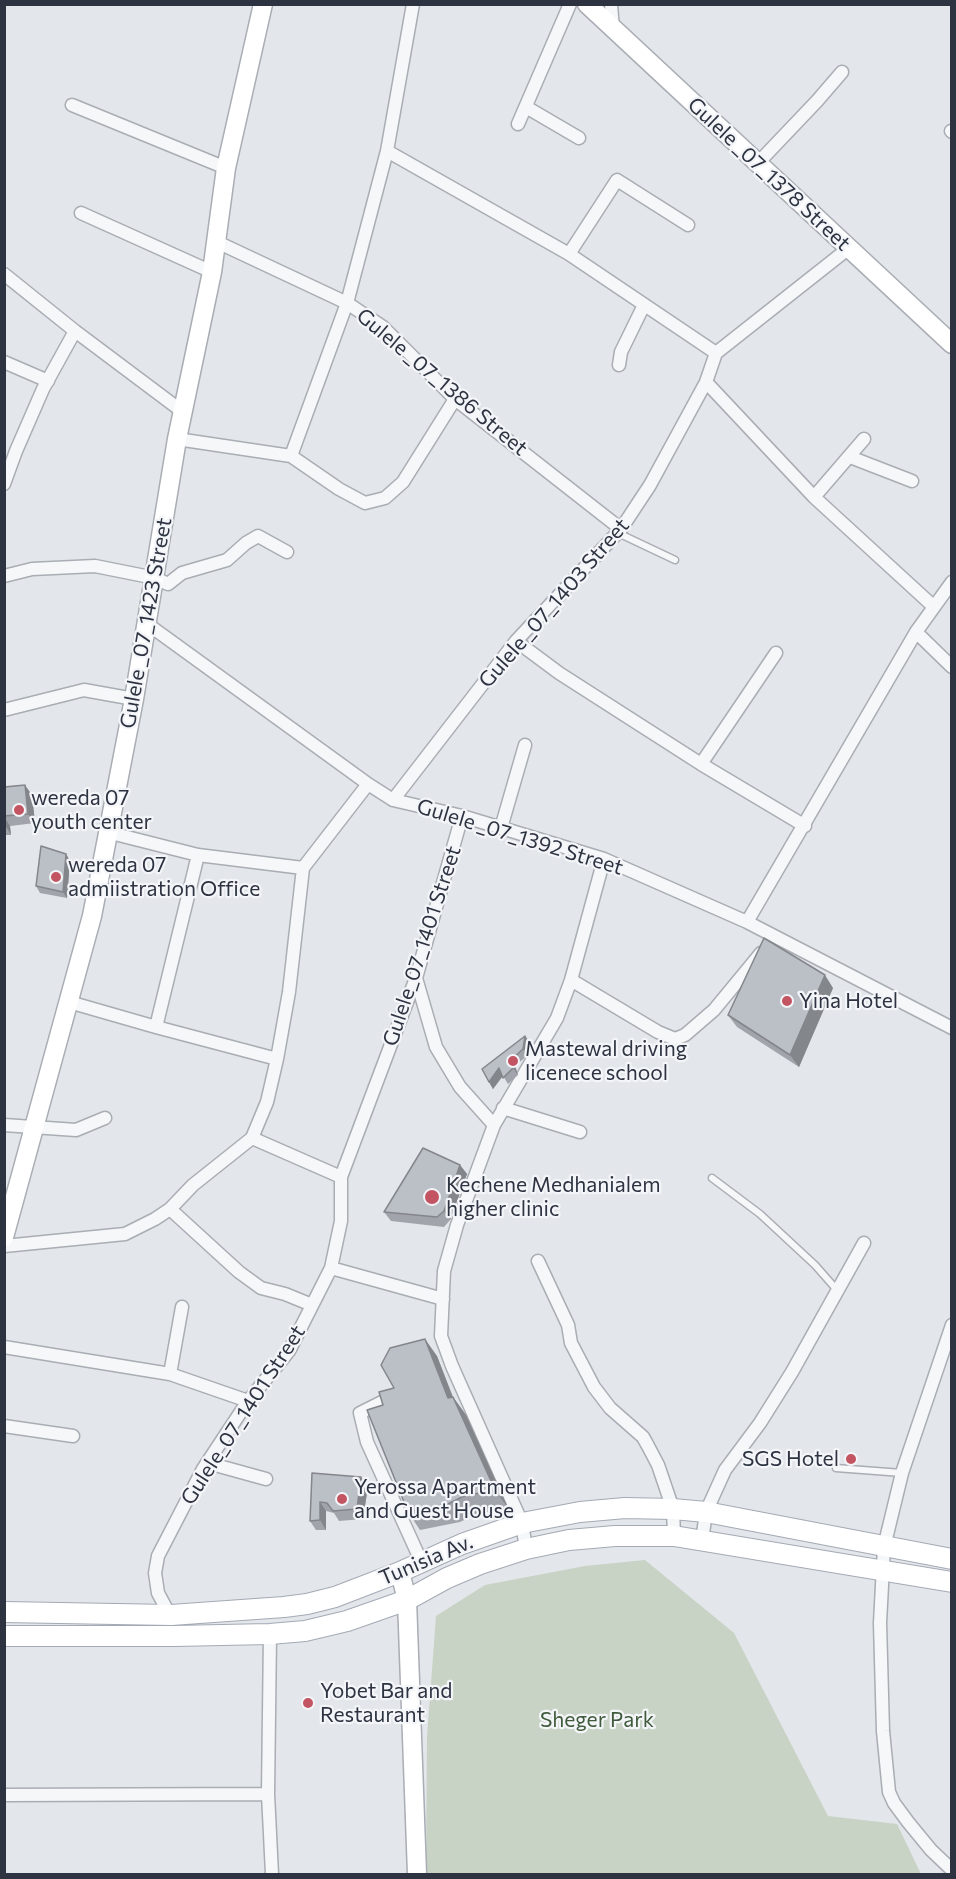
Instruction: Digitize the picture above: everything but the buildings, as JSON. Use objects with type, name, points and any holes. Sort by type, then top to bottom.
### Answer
[{"type":"main road","name":"Gulele _07_1423 Street","points":[[4,1237],[92,916],[134,699],[177,439],[218,242],[226,168],[263,4]]},
{"type":"main road","name":"Gulele _07_1378 Street","points":[[587,4],[951,344]]},
{"type":"main road","name":"Tunisia Av.","points":[[4,1612],[171,1615],[308,1604],[335,1597],[400,1572],[462,1544],[522,1523],[580,1512],[625,1508],[706,1512],[951,1559]]},
{"type":"main road","name":"Tunisia Av.","points":[[4,1636],[174,1636],[270,1634],[305,1630],[347,1621],[407,1600],[447,1578],[526,1549],[569,1540],[615,1536],[674,1536],[951,1582]]},
{"type":"main road","points":[[400,1572],[407,1600],[417,1875]]},
{"type":"street","points":[[291,456],[347,303],[387,152],[412,4]]},
{"type":"street","points":[[518,124],[570,4]]},
{"type":"street","points":[[612,4],[613,29]]},
{"type":"street","points":[[758,163],[818,101],[842,72]]},
{"type":"street","points":[[72,105],[226,168]]},
{"type":"street","points":[[526,107],[579,138]]},
{"type":"street","points":[[387,152],[569,254],[716,353],[849,248]]},
{"type":"street","points":[[569,254],[617,180],[688,225]]},
{"type":"street","points":[[81,213],[212,272]]},
{"type":"street","name":"Gulele _07_1386 Street","points":[[218,242],[347,303],[383,327],[455,399],[620,531]]},
{"type":"street","points":[[4,274],[183,412]]},
{"type":"street","points":[[619,365],[621,352],[644,305]]},
{"type":"street","points":[[4,484],[16,451],[48,381],[75,331]]},
{"type":"street","name":"Gulele _07_1403 Street","points":[[393,800],[516,641],[620,531],[650,485],[706,382],[716,353]]},
{"type":"street","points":[[4,362],[48,381]]},
{"type":"street","points":[[706,382],[814,497],[933,606]]},
{"type":"street","points":[[177,439],[291,456],[339,489],[365,503],[385,498],[403,482],[455,399]]},
{"type":"street","points":[[814,497],[864,439]]},
{"type":"street","points":[[850,457],[912,481]]},
{"type":"street","points":[[4,576],[32,569],[95,566],[154,578],[168,584],[182,573],[227,560],[246,543],[258,536],[287,552]]},
{"type":"street","points":[[747,922],[916,632],[951,582]]},
{"type":"street","name":"Gulele _07_1392 Street","points":[[146,623],[393,800],[462,816],[604,859],[747,922],[951,1028]]},
{"type":"street","points":[[916,632],[951,667]]},
{"type":"street","points":[[516,641],[559,673],[701,764],[805,826]]},
{"type":"street","points":[[701,764],[776,653]]},
{"type":"street","points":[[4,710],[84,690],[134,699]]},
{"type":"street","points":[[501,828],[525,745]]},
{"type":"street","points":[[4,1246],[124,1234],[170,1209],[193,1185],[252,1138],[267,1102],[277,1059],[289,992],[303,868],[368,784]]},
{"type":"street","name":"Gulele_07_1401 Street","points":[[174,1636],[171,1615],[158,1593],[155,1573],[158,1556],[208,1462],[248,1401],[289,1351],[331,1268],[341,1221],[341,1177],[416,978],[462,816]]},
{"type":"street","points":[[107,832],[198,855],[303,868]]},
{"type":"street","points":[[156,1027],[198,855]]},
{"type":"street","points":[[526,1549],[522,1523],[441,1336],[444,1271],[457,1225],[494,1125],[556,1018],[571,980],[604,859]]},
{"type":"street","points":[[571,980],[658,1032],[675,1039],[685,1035],[714,1010],[775,937]]},
{"type":"street","points":[[416,978],[436,1047],[460,1087],[494,1125]]},
{"type":"street","points":[[69,1002],[277,1059]]},
{"type":"street","points":[[503,1108],[580,1132]]},
{"type":"street","points":[[4,1125],[76,1130],[105,1118]]},
{"type":"street","points":[[252,1138],[341,1177]]},
{"type":"street","points":[[170,1209],[239,1272],[261,1288],[285,1294],[312,1305]]},
{"type":"street","points":[[702,1540],[706,1512],[725,1470],[760,1423],[792,1372],[864,1243]]},
{"type":"street","points":[[538,1261],[568,1325],[571,1343],[594,1387],[610,1408],[643,1437],[658,1465],[673,1509],[674,1536]]},
{"type":"street","points":[[331,1268],[443,1299]]},
{"type":"street","points":[[170,1374],[182,1307]]},
{"type":"street","points":[[951,1325],[902,1473],[884,1546],[880,1623],[883,1731],[889,1792],[908,1822],[951,1870]]},
{"type":"street","points":[[4,1347],[170,1374],[248,1401]]},
{"type":"street","points":[[394,1396],[360,1413],[367,1442],[421,1561]]},
{"type":"street","points":[[4,1426],[73,1436]]},
{"type":"street","points":[[208,1462],[266,1479]]},
{"type":"street","points":[[270,1634],[268,1794],[272,1875]]},
{"type":"street","points":[[4,1795],[268,1794]]},
{"type":"lane","points":[[620,531],[675,560]]},
{"type":"lane","points":[[712,1178],[760,1214],[815,1265],[837,1290]]},
{"type":"lane","points":[[836,1468],[902,1473]]},
{"type":"green space","name":"Sheger Park","points":[[645,1560],[734,1633],[828,1816],[897,1824],[921,1874],[426,1874],[427,1737],[436,1616],[485,1585],[585,1566]]},
{"type":"place","name":"wereda 07 youth center","points":[[19,810]]},
{"type":"place","name":"wereda 07 admiistration Office","points":[[56,877]]},
{"type":"place","name":"Yina Hotel","points":[[787,1001]]},
{"type":"place","name":"Mastewal driving licenece school","points":[[513,1061]]},
{"type":"place","name":"Kechene Medhanialem higher clinic","points":[[432,1197]]},
{"type":"place","name":"SGS Hotel","points":[[851,1459]]},
{"type":"place","name":"Yerossa Apartment and Guest House","points":[[342,1499]]},
{"type":"place","name":"Yobet Bar and Restaurant","points":[[308,1703]]}]
